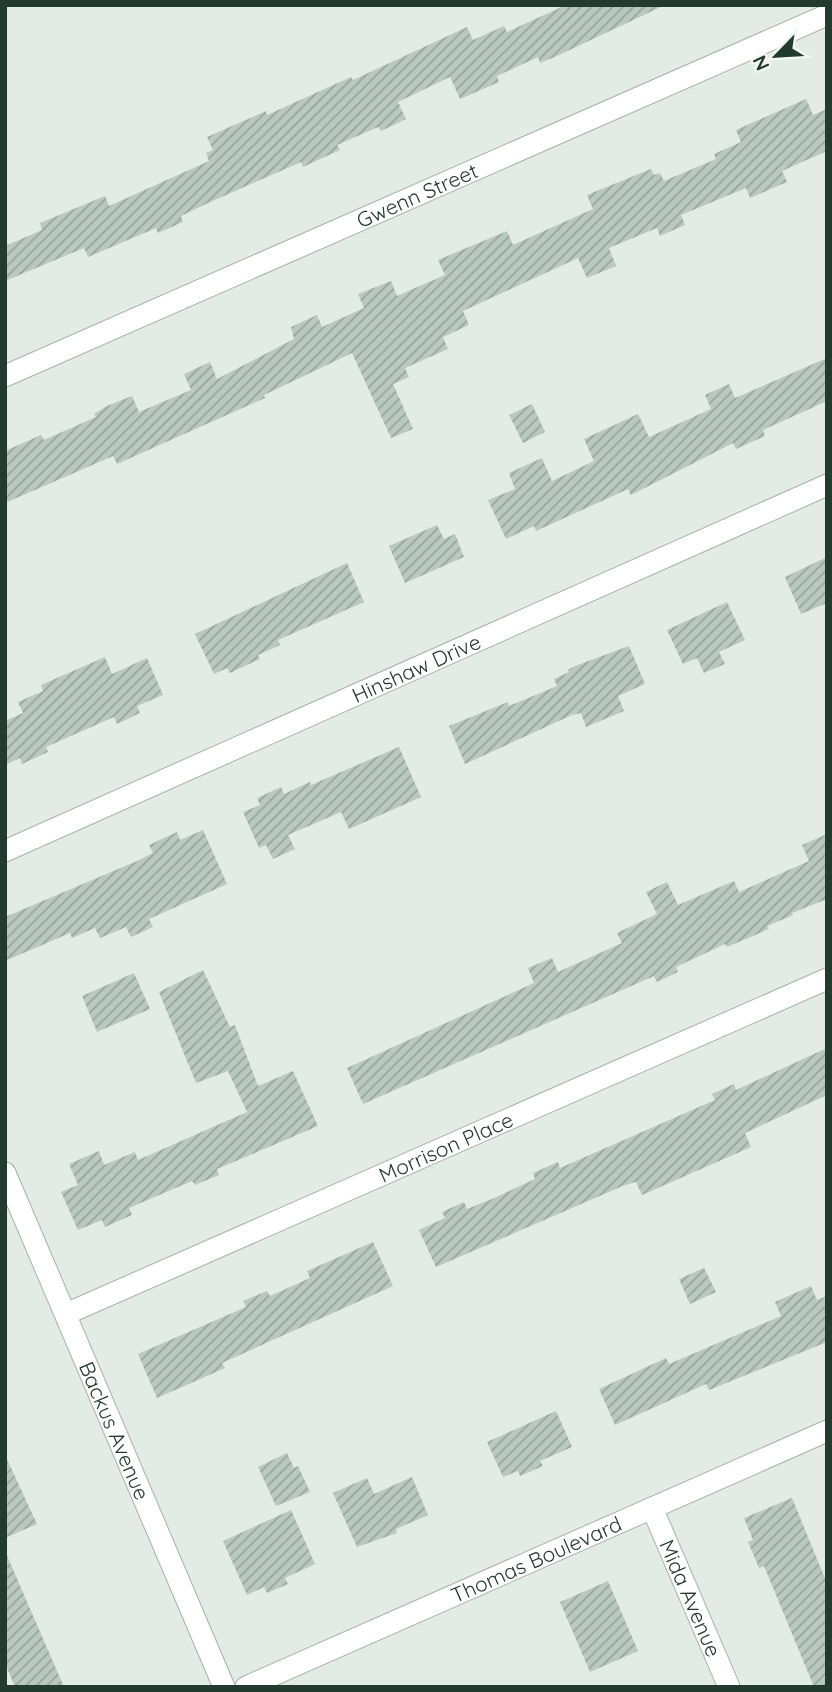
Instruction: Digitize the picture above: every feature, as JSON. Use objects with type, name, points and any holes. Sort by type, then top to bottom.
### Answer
[{"type":"street","name":"Gwenn Street","points":[[5,376],[827,15]]},
{"type":"street","name":"Hinshaw Drive","points":[[5,851],[827,485]]},
{"type":"street","name":"Morrison Place","points":[[66,1314],[827,979]]},
{"type":"street","name":"Backus Avenue","points":[[5,1173],[224,1687]]},
{"type":"street","name":"Thomas Boulevard","points":[[246,1687],[827,1431]]},
{"type":"street","name":"Mida Avenue","points":[[652,1508],[729,1687]]},
{"type":"building","points":[[566,5],[665,5],[540,63],[538,57],[497,76],[499,82],[460,99],[450,77],[398,102],[406,119],[381,131],[378,127],[337,145],[340,150],[303,167],[301,162],[208,203],[181,216],[183,222],[158,233],[156,228],[88,257],[84,248],[5,281],[5,246],[42,230],[40,223],[105,196],[109,206],[209,161],[206,153],[213,150],[207,137],[266,111],[267,115],[351,77],[353,80],[467,27],[473,40],[504,26],[507,32]]},
{"type":"building","points":[[806,99],[813,115],[827,109],[827,151],[782,171],[787,182],[750,198],[746,188],[681,215],[685,225],[660,236],[657,228],[609,248],[616,266],[587,278],[578,258],[463,311],[469,325],[443,337],[448,349],[405,368],[409,377],[393,384],[413,429],[391,438],[352,353],[264,395],[265,398],[117,464],[113,456],[5,503],[5,451],[41,435],[44,440],[96,417],[94,414],[107,406],[132,396],[139,412],[191,390],[184,374],[210,362],[217,379],[294,339],[291,327],[317,315],[322,327],[364,308],[358,294],[391,281],[397,296],[445,275],[438,260],[507,231],[513,245],[593,209],[587,195],[651,169],[654,175],[660,173],[664,181],[716,159],[714,154],[741,142],[736,130]]},
{"type":"building","points":[[827,358],[827,401],[763,430],[765,436],[736,449],[733,443],[631,495],[628,489],[536,531],[534,526],[506,539],[488,500],[515,489],[509,473],[542,458],[552,481],[594,461],[584,439],[638,414],[649,437],[711,409],[705,395],[729,384],[735,398]]},
{"type":"building","points":[[532,404],[545,432],[523,443],[509,415]]},
{"type":"building","points":[[437,525],[444,539],[455,534],[464,557],[405,583],[389,546]]},
{"type":"building","points":[[827,557],[827,603],[801,614],[785,577]]},
{"type":"building","points":[[347,563],[364,602],[278,640],[280,645],[258,655],[260,659],[230,673],[227,668],[214,674],[195,634]]},
{"type":"building","points":[[727,602],[745,640],[719,652],[725,664],[704,673],[697,658],[683,664],[667,630]]},
{"type":"building","points":[[629,646],[645,684],[618,696],[624,711],[586,727],[581,713],[572,715],[465,764],[449,726],[557,686],[554,679],[575,666]]},
{"type":"building","points":[[105,657],[112,674],[147,658],[163,695],[137,706],[140,713],[117,724],[114,717],[46,747],[48,752],[22,764],[20,758],[5,765],[5,721],[23,713],[18,702],[43,691],[41,685]]},
{"type":"building","points":[[399,747],[421,797],[349,829],[341,812],[288,835],[295,849],[273,859],[266,845],[259,848],[243,812],[260,805],[257,798],[281,787],[284,794],[310,782],[311,785]]},
{"type":"building","points":[[203,830],[227,884],[149,919],[153,927],[131,937],[126,927],[100,938],[95,928],[72,938],[70,933],[5,961],[5,917],[137,861],[153,853],[149,845],[177,832],[180,840]]},
{"type":"building","points":[[827,834],[827,899],[792,913],[793,915],[767,926],[769,929],[727,947],[725,944],[676,967],[678,972],[657,982],[654,976],[363,1104],[347,1068],[534,983],[528,968],[552,958],[558,972],[622,943],[617,933],[657,914],[646,892],[667,882],[678,905],[734,881],[739,892],[809,861],[802,845]]},
{"type":"building","points":[[203,970],[230,1027],[235,1025],[258,1086],[293,1071],[318,1126],[217,1169],[219,1175],[195,1185],[192,1181],[129,1208],[132,1215],[105,1227],[102,1220],[78,1230],[61,1192],[78,1185],[69,1164],[99,1151],[104,1165],[135,1152],[138,1160],[247,1112],[228,1071],[196,1083],[159,992]]},
{"type":"building","points":[[134,973],[150,1009],[97,1032],[82,996]]},
{"type":"building","points":[[827,1048],[827,1095],[745,1133],[751,1147],[642,1195],[636,1182],[625,1185],[436,1267],[419,1230],[445,1218],[442,1212],[464,1202],[467,1209],[492,1199],[535,1179],[533,1173],[558,1162],[560,1168],[715,1100],[712,1094],[734,1084],[736,1090]]},
{"type":"building","points":[[373,1242],[393,1286],[222,1363],[225,1368],[157,1398],[138,1354],[246,1307],[243,1301],[267,1291],[270,1296],[310,1278],[307,1271]]},
{"type":"building","points":[[704,1268],[716,1292],[690,1304],[679,1279]]},
{"type":"building","points":[[811,1286],[817,1300],[827,1296],[827,1342],[709,1390],[706,1384],[615,1425],[599,1389],[666,1358],[669,1364],[781,1316],[775,1302]]},
{"type":"building","points":[[556,1411],[572,1447],[540,1461],[543,1466],[520,1476],[518,1471],[503,1477],[487,1442]]},
{"type":"building","points":[[287,1453],[294,1468],[298,1466],[310,1492],[276,1506],[258,1467]]},
{"type":"building","points":[[5,1455],[37,1524],[5,1538]]},
{"type":"building","points":[[412,1477],[428,1515],[396,1529],[397,1533],[357,1547],[333,1493],[367,1478],[374,1494]]},
{"type":"building","points":[[792,1498],[827,1583],[827,1687],[814,1687],[764,1566],[759,1568],[748,1542],[753,1540],[744,1518]]},
{"type":"building","points":[[291,1510],[315,1564],[285,1578],[288,1584],[267,1593],[264,1587],[247,1595],[223,1541]]},
{"type":"building","points":[[5,1551],[64,1687],[15,1687],[5,1663]]},
{"type":"building","points":[[608,1581],[638,1651],[590,1672],[560,1602]]}]
